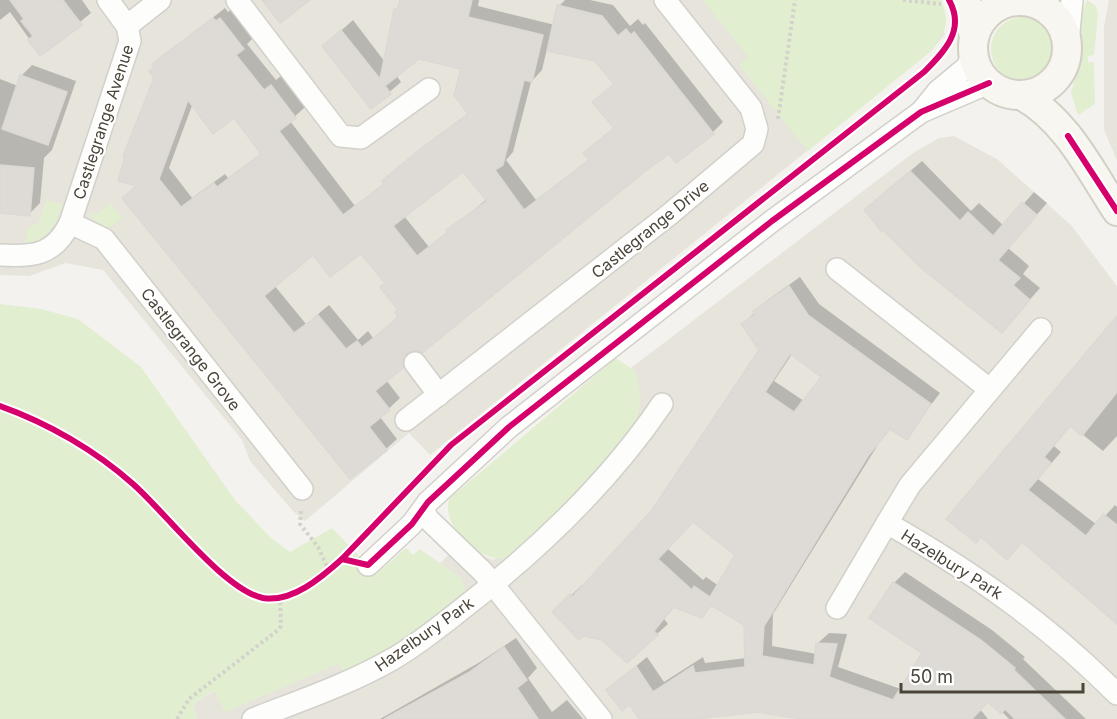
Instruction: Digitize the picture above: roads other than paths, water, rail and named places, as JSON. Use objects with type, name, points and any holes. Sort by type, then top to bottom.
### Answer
[{"type":"street","points":[[108,0],[127,26]]},
{"type":"street","name":"Castlegrange Avenue","points":[[0,255],[28,257],[45,251],[61,239],[70,223],[128,51],[130,41],[127,26],[160,0]]},
{"type":"street","points":[[237,0],[341,136],[362,138],[429,89]]},
{"type":"street","name":"Castlegrange Drive","points":[[406,420],[670,214],[753,144],[757,129],[751,108],[665,0]]},
{"type":"street","points":[[921,112],[938,91],[968,66],[973,44],[979,24],[1000,4],[1014,0],[1032,0],[1056,15],[1064,28],[1066,56],[1046,88],[1021,95],[1010,94],[989,83],[975,62],[973,44],[959,3]]},
{"type":"street","points":[[1068,136],[1063,98],[1072,0]]},
{"type":"street","points":[[368,565],[424,511],[428,502],[466,466],[566,381],[771,220],[921,112],[989,83]]},
{"type":"street","points":[[1021,95],[1045,110],[1068,136],[1117,211]]},
{"type":"street","name":"Castlegrange Grove","points":[[70,223],[104,239],[302,489]]},
{"type":"street","points":[[837,269],[988,388]]},
{"type":"street","name":"Hazelbury Park","points":[[1041,329],[988,388],[907,488],[887,523],[996,591],[1039,623],[1117,694]]},
{"type":"street","points":[[415,363],[439,395]]},
{"type":"street","name":"Hazelbury Park","points":[[253,719],[345,683],[393,660],[493,585],[602,483],[633,447],[662,404]]},
{"type":"street","points":[[424,511],[428,519],[468,556],[493,585],[601,719]]},
{"type":"street","points":[[837,608],[887,523]]}]
